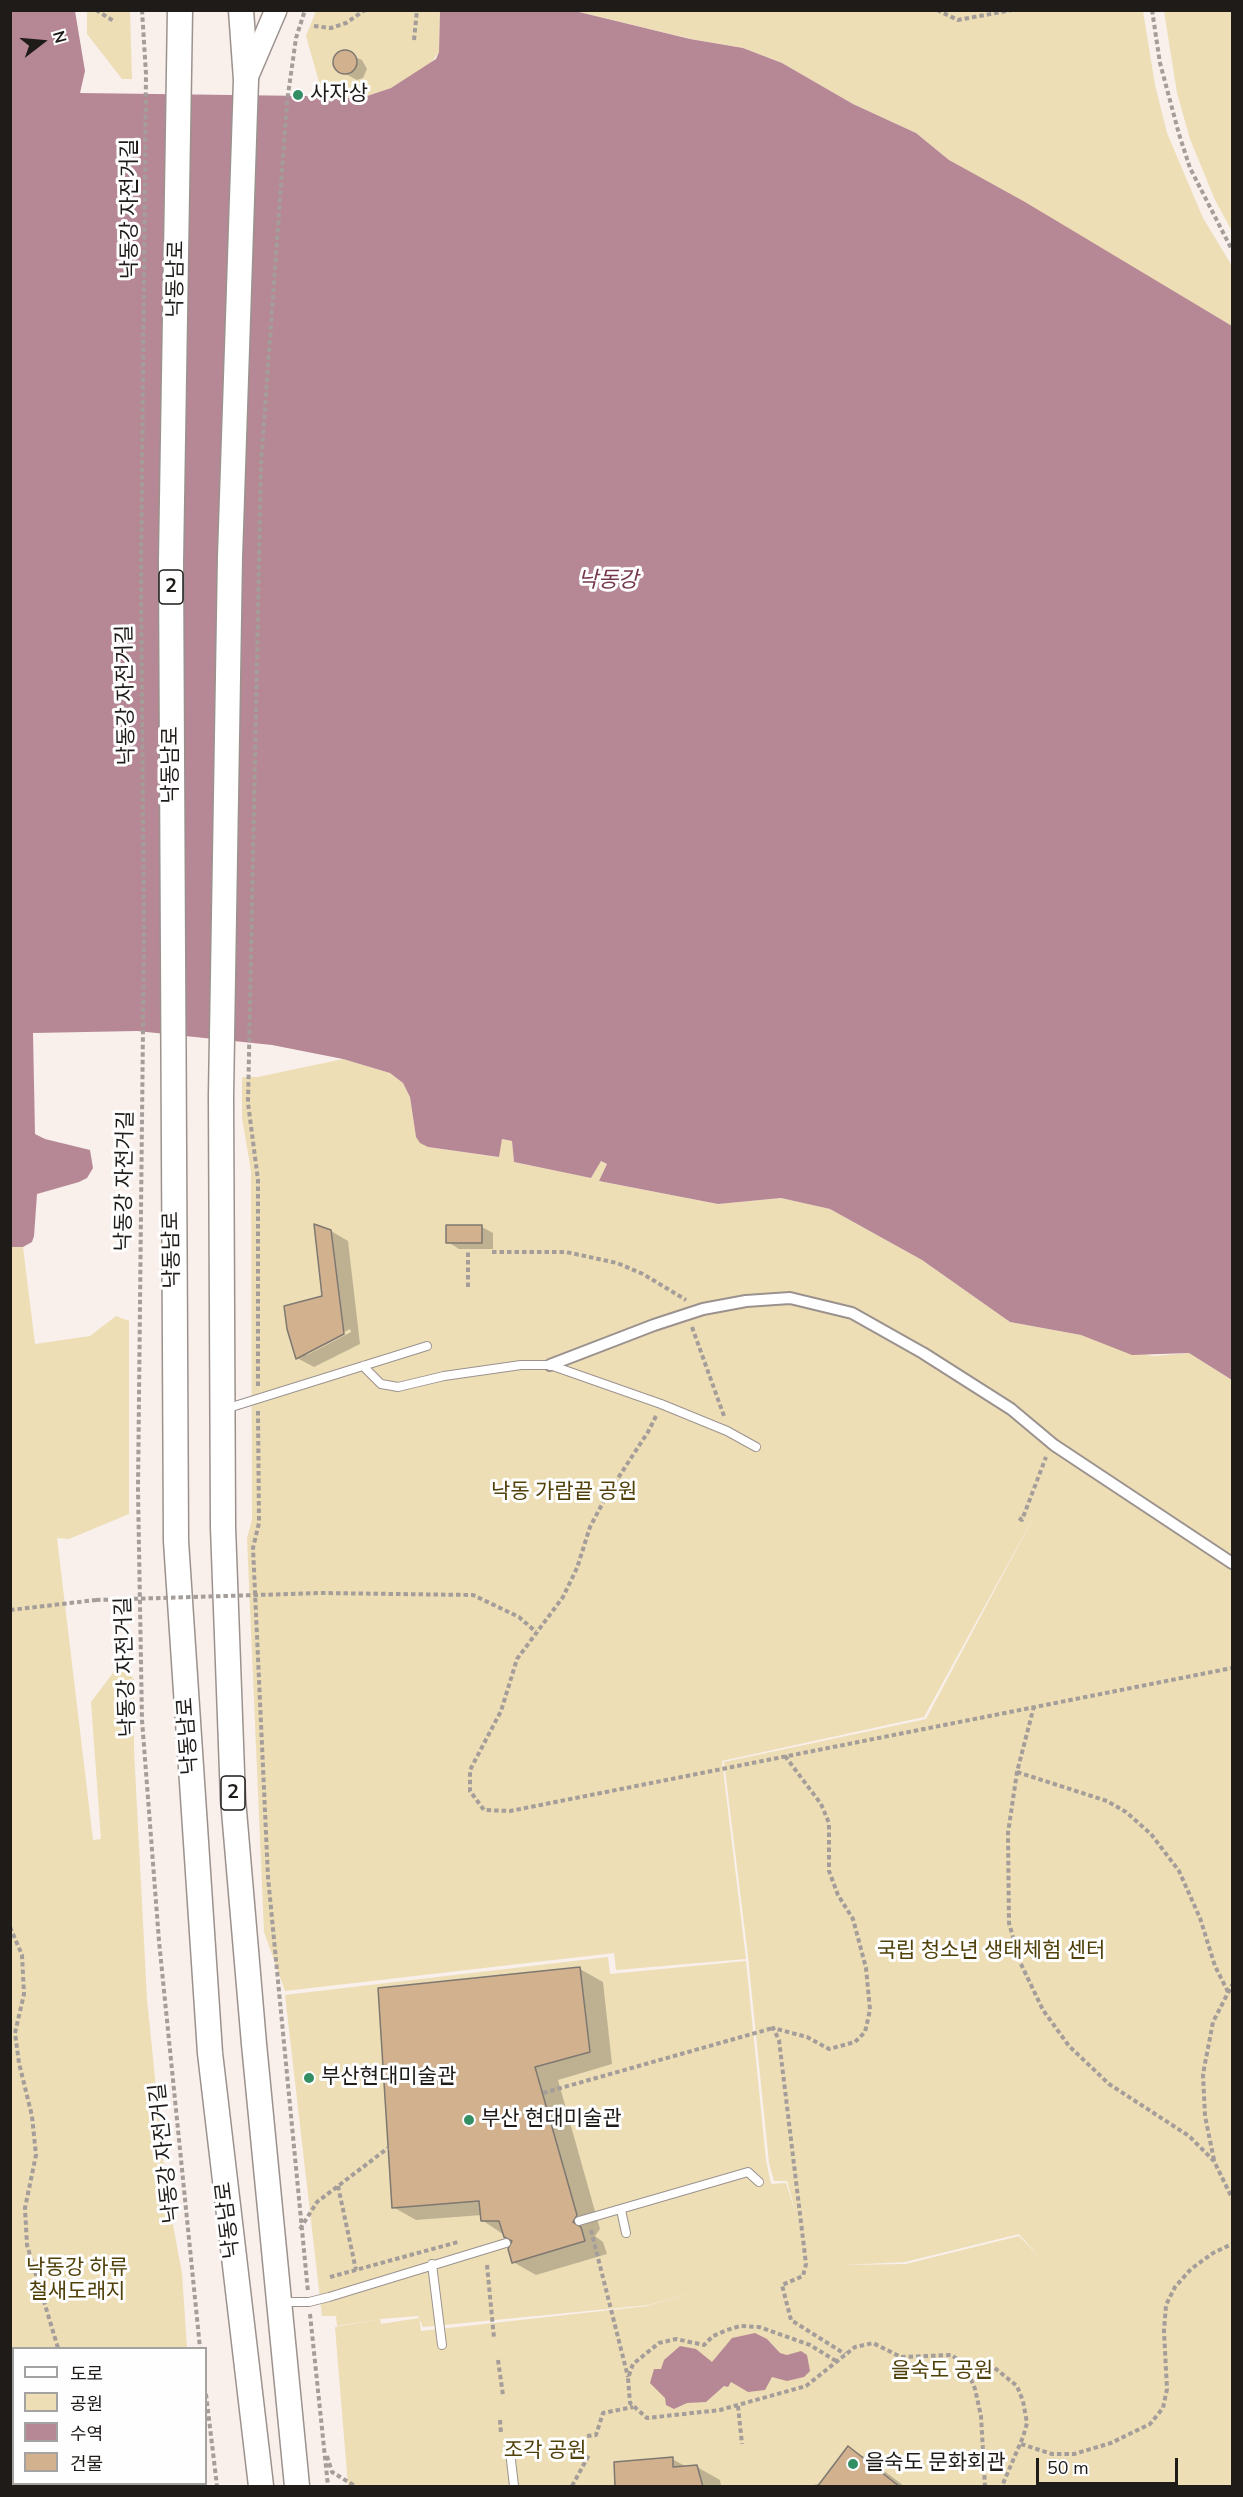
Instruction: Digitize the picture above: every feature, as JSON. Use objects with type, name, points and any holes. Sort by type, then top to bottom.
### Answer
[{"type":"main road","name":"낙동남로","points":[[180,10],[181,76],[171,561],[172,1097],[177,1553],[210,2053],[261,2487]]},
{"type":"main road","name":"낙동남로","points":[[241,10],[246,80],[230,556],[221,1096],[223,1527],[233,1799],[297,2487]]},
{"type":"main road","points":[[246,80],[276,10]]},
{"type":"street","points":[[550,1365],[687,1314],[747,1301],[790,1298],[852,1313],[923,1353],[1011,1409],[1052,1442],[1233,1563]]},
{"type":"lane","points":[[221,1410],[427,1346]]},
{"type":"lane","points":[[363,1366],[381,1384],[398,1387],[444,1376],[521,1365],[550,1365],[661,1404],[727,1431],[756,1447]]},
{"type":"lane","points":[[579,2221],[748,2172],[759,2182]]},
{"type":"lane","points":[[621,2210],[626,2232]]},
{"type":"lane","points":[[279,2302],[309,2302],[506,2243]]},
{"type":"lane","points":[[432,2264],[442,2345]]},
{"type":"lane","points":[[509,2443],[514,2487]]},
{"type":"path","points":[[96,10],[115,22]]},
{"type":"path","name":"낙동강 자전거길","points":[[142,10],[146,74],[141,578],[144,935],[138,1490],[142,1720],[159,1941],[200,2347]]},
{"type":"path","points":[[258,1389],[258,1180],[248,1088],[261,463],[290,70],[305,10]]},
{"type":"path","points":[[314,26],[331,28],[346,23],[365,10]]},
{"type":"path","points":[[414,40],[417,10]]},
{"type":"path","points":[[937,10],[958,20],[1012,10]]},
{"type":"path","points":[[1152,10],[1160,63],[1182,145],[1205,200],[1233,250]]},
{"type":"path","points":[[468,1252],[468,1287]]},
{"type":"path","points":[[492,1252],[566,1252],[616,1263],[643,1274],[703,1309]]},
{"type":"path","points":[[687,1314],[724,1416]]},
{"type":"path","points":[[258,1401],[259,1523],[253,1548],[266,1841],[300,2229],[328,2487]]},
{"type":"path","points":[[661,1404],[648,1432],[607,1495],[590,1527],[577,1568],[563,1597],[517,1659],[501,1711],[470,1770],[470,1791],[484,1810],[510,1811],[1034,1705],[1233,1668]]},
{"type":"path","points":[[1019,1518],[1022,1520],[1052,1442]]},
{"type":"path","points":[[10,1610],[96,1600],[321,1593],[472,1595],[519,1617],[536,1632]]},
{"type":"path","points":[[1034,1705],[1017,1772],[1008,1833],[1008,1911],[1012,1941],[1031,1989],[1056,2031],[1083,2062],[1109,2084],[1189,2136],[1214,2161]]},
{"type":"path","points":[[543,2092],[773,2028],[807,2037],[829,2049],[855,2042],[865,2032],[870,2010],[866,1968],[853,1919],[838,1895],[829,1871],[830,1823],[821,1804],[785,1756]]},
{"type":"path","points":[[1017,1772],[1107,1801],[1126,1812],[1151,1834],[1179,1871],[1200,1918],[1215,1966],[1228,1992]]},
{"type":"path","points":[[10,1927],[22,1955],[24,1994],[15,2033],[19,2063],[32,2116],[36,2155],[26,2208],[27,2245],[57,2347]]},
{"type":"path","points":[[1233,1985],[1213,2022],[1203,2074],[1205,2116],[1214,2161],[1233,2198]]},
{"type":"path","points":[[773,2028],[779,2040],[806,2264],[803,2276],[783,2284],[791,2320],[845,2354]]},
{"type":"path","points":[[300,2229],[317,2202],[388,2148]]},
{"type":"path","points":[[338,2186],[356,2269]]},
{"type":"path","points":[[588,2219],[628,2378],[630,2403],[647,2418],[687,2415],[738,2406],[806,2386],[855,2347],[873,2343],[901,2357],[952,2355],[966,2367],[975,2388],[981,2416],[985,2487]]},
{"type":"path","points":[[330,2277],[466,2240]]},
{"type":"path","points":[[1021,2444],[1052,2454],[1074,2454],[1111,2443],[1150,2424],[1163,2409],[1167,2389],[1164,2331],[1166,2304],[1175,2287],[1191,2269],[1213,2253],[1233,2244]]},
{"type":"path","points":[[487,2265],[494,2338]]},
{"type":"path","points":[[628,2378],[633,2364],[659,2343],[676,2339],[704,2345],[712,2336],[740,2326],[759,2326],[810,2345],[836,2361]]},
{"type":"path","points":[[498,2360],[503,2395]]},
{"type":"path","points":[[966,2367],[991,2365],[1017,2386],[1026,2423],[1021,2444],[1002,2487]]},
{"type":"path","points":[[207,2402],[217,2487]]},
{"type":"path","points":[[738,2406],[742,2444]]},
{"type":"path","points":[[587,2436],[596,2435],[603,2413],[633,2407]]},
{"type":"path","points":[[325,2450],[332,2472],[355,2487]]},
{"type":"path","points":[[572,2487],[589,2454]]},
{"type":"green space","points":[[87,11],[130,11],[132,79],[122,79],[87,34]]},
{"type":"green space","points":[[316,11],[440,11],[439,52],[429,66],[391,88],[364,97],[334,99],[323,96],[306,36]]},
{"type":"green space","points":[[575,11],[1143,11],[1155,85],[1167,133],[1203,218],[1232,266],[1232,326],[949,160],[916,133],[853,104],[782,63],[743,48],[691,39]]},
{"type":"green space","points":[[1164,11],[1232,11],[1232,231],[1215,200],[1190,139],[1177,93]]},
{"type":"green space","points":[[343,1059],[390,1073],[403,1083],[410,1097],[416,1137],[428,1147],[498,1157],[502,1139],[512,1141],[514,1162],[591,1178],[600,1161],[607,1164],[599,1181],[718,1204],[781,1198],[830,1209],[922,1260],[1010,1322],[1081,1335],[1152,1356],[1189,1353],[1232,1380],[1232,2486],[348,2486],[335,2327],[380,2319],[337,2326],[336,2316],[322,2316],[285,1995],[608,1957],[610,1974],[746,1961],[766,2160],[771,2184],[786,2183],[796,2214],[787,2181],[774,2181],[769,2163],[748,1956],[724,1762],[926,1719],[1039,1507],[924,1717],[722,1761],[746,1959],[616,1970],[614,1953],[285,1991],[264,1932],[247,1538],[252,1520],[251,1171],[242,1118],[242,1077],[258,1077]],"holes":[[[1019,2234],[1039,2257],[1019,2236],[906,2264],[844,2265],[905,2262]],[[712,2286],[647,2306],[421,2331],[419,2318],[423,2327],[649,2305]],[[418,2316],[419,2318],[381,2324],[380,2319]]]},
{"type":"green space","name":"낙동강 하류 철새도래지","points":[[10,1247],[23,1247],[35,1344],[90,1336],[116,1316],[129,1321],[129,1514],[69,1539],[57,1538],[93,1840],[101,1839],[91,1702],[119,1665],[134,1679],[134,1750],[147,1999],[166,2187],[182,2273],[187,2347],[12,2347],[12,2485],[193,2486],[11,2486]]},
{"type":"water","name":"낙동강","points":[[10,11],[75,11],[85,71],[80,93],[307,96],[334,99],[364,97],[391,88],[436,59],[439,52],[440,11],[575,11],[690,39],[743,48],[782,63],[853,104],[916,133],[949,160],[1025,202],[1232,326],[1232,1380],[1189,1353],[1132,1355],[1081,1335],[1010,1322],[922,1260],[830,1209],[781,1198],[718,1204],[599,1181],[607,1164],[601,1161],[591,1178],[514,1162],[512,1141],[502,1139],[499,1157],[428,1147],[420,1143],[416,1137],[410,1097],[403,1083],[390,1073],[343,1059],[272,1045],[137,1031],[33,1033],[35,1134],[45,1139],[90,1150],[93,1168],[87,1178],[79,1182],[37,1194],[32,1242],[23,1247],[11,1247]]},
{"type":"water","points":[[755,2333],[767,2339],[780,2353],[787,2355],[801,2351],[807,2355],[810,2371],[804,2377],[787,2381],[772,2377],[765,2390],[748,2392],[731,2382],[728,2387],[724,2386],[706,2402],[687,2403],[674,2409],[666,2405],[665,2398],[650,2383],[654,2369],[661,2369],[664,2360],[680,2346],[696,2349],[712,2362],[732,2338]]},
{"type":"building","points":[[345,50],[350,51],[356,57],[356,67],[350,73],[345,74],[340,73],[334,67],[333,62],[334,57],[340,51]]},
{"type":"building","points":[[314,1224],[331,1230],[344,1334],[296,1359],[287,1329],[284,1306],[322,1296]]},
{"type":"building","points":[[446,1225],[482,1225],[482,1243],[446,1243]]},
{"type":"building","name":"부산 현대미술관","points":[[580,1967],[590,2052],[535,2067],[577,2215],[573,2222],[581,2227],[585,2241],[512,2263],[508,2249],[512,2241],[504,2237],[499,2221],[481,2221],[479,2201],[392,2208],[378,1988]]},
{"type":"building","name":"을숙도 문화회관","points":[[848,2446],[900,2487],[817,2487]]},
{"type":"building","points":[[673,2457],[673,2467],[697,2465],[703,2487],[615,2487],[614,2462]]},
{"type":"place","name":"사자상","points":[[298,95]]},
{"type":"place","name":"부산현대미술관","points":[[309,2078]]},
{"type":"place","name":"부산 현대미술관","points":[[469,2120]]},
{"type":"place","name":"을숙도 문화회관","points":[[853,2464]]},
{"type":"park label","name":"낙동 가람끝 공원","points":[[564,1493]]},
{"type":"park label","name":"국립 청소년 생태체험 센터","points":[[991,1952]]},
{"type":"park label","name":"을숙도 공원","points":[[942,2372]]},
{"type":"park label","name":"조각 공원","points":[[545,2452]]}]
